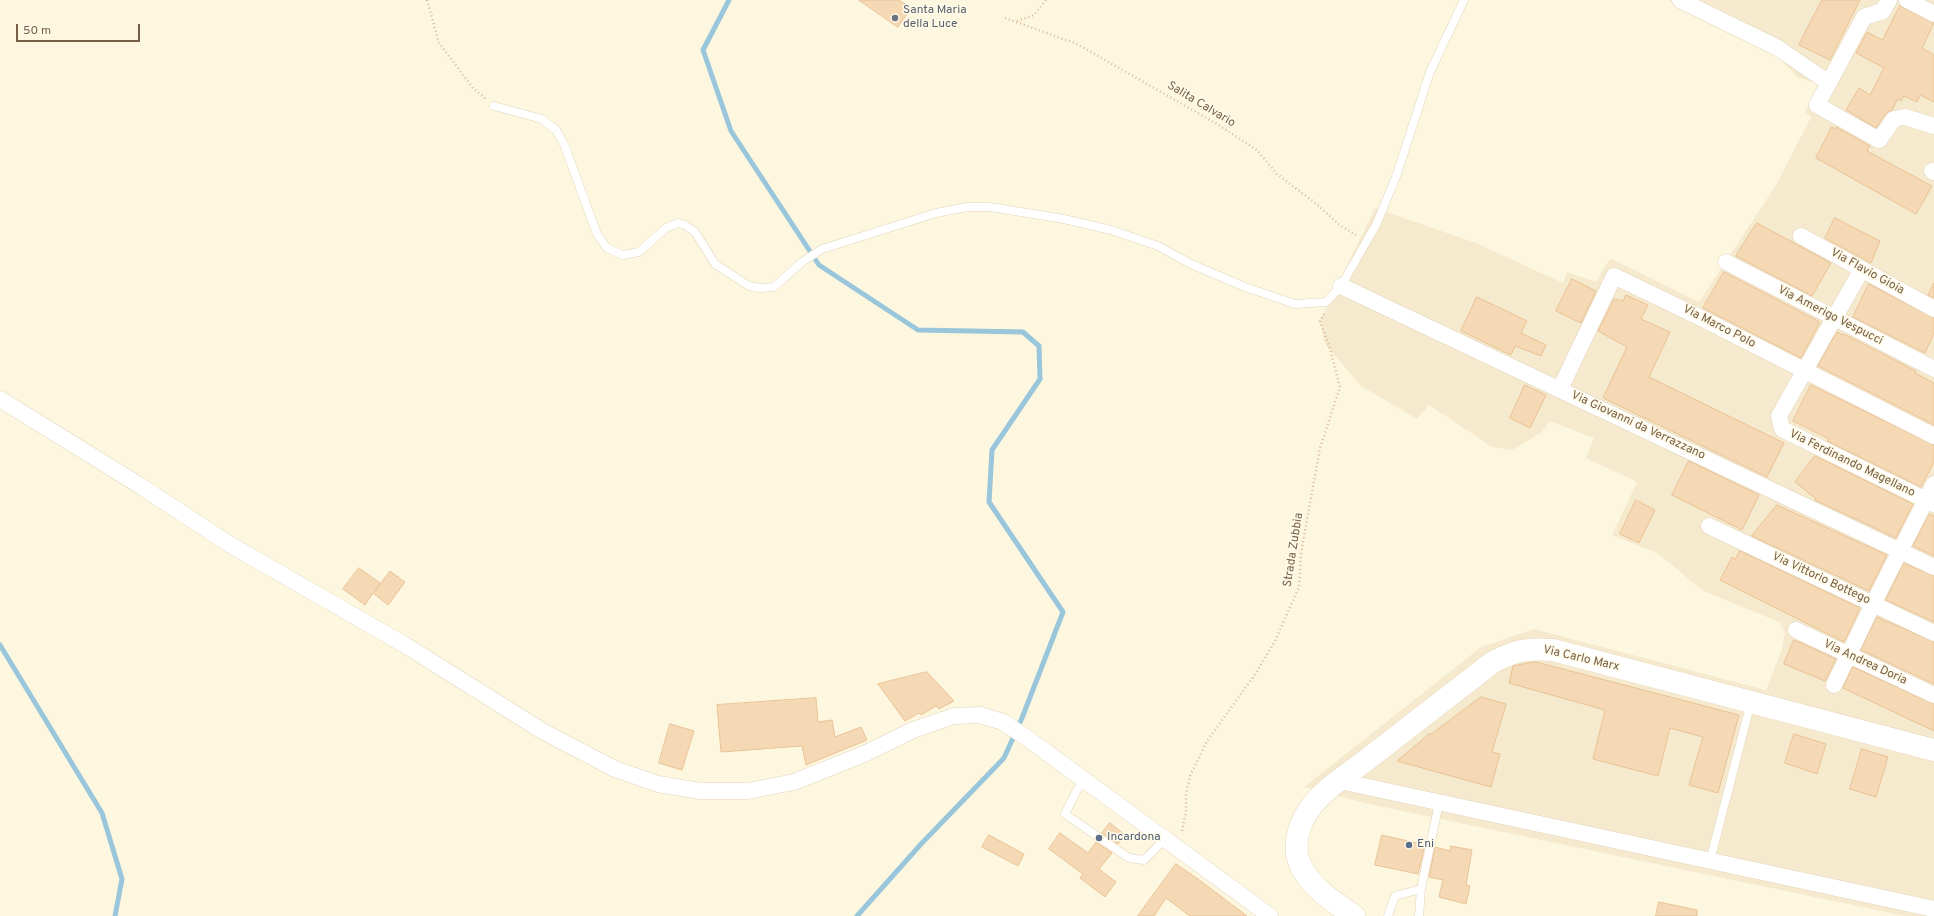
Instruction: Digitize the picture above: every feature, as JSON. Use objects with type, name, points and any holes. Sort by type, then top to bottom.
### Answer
[{"type":"main road","name":"Via Carlo Marx","points":[[1354,916],[1331,900],[1310,880],[1300,863],[1297,846],[1300,827],[1311,807],[1340,781],[1493,662],[1515,651],[1532,648],[1553,650],[1934,750]]},
{"type":"street","points":[[1680,0],[1778,48],[1829,83]]},
{"type":"street","points":[[1889,0],[1883,11],[1864,17],[1817,105],[1879,140],[1894,119],[1905,117],[1934,126]]},
{"type":"street","points":[[1907,0],[1934,14]]},
{"type":"street","name":"Via Flavio Gioia","points":[[1801,236],[1934,308]]},
{"type":"street","name":"Via Amerigo Vespucci","points":[[1726,262],[1934,369]]},
{"type":"street","points":[[1803,371],[1862,269]]},
{"type":"street","name":"Via Marco Polo","points":[[1560,389],[1614,276],[1700,317],[1803,371],[1934,436]]},
{"type":"street","name":"Via Giovanni da Verrazzano","points":[[1341,286],[1934,567]]},
{"type":"street","name":"Via Ferdinando Magellano","points":[[1803,371],[1779,416],[1782,429],[1930,502]]},
{"type":"street","points":[[0,399],[139,485],[229,544],[405,645],[544,732],[615,769],[658,784],[700,791],[748,791],[794,782],[864,754],[913,730],[954,716],[980,714],[1003,722],[1027,738],[1270,916]]},
{"type":"street","points":[[1834,685],[1900,551],[1930,502],[1934,484]]},
{"type":"street","name":"Via Vittorio Bottego","points":[[1709,526],[1934,633]]},
{"type":"street","name":"Via Andrea Doria","points":[[1796,630],[1934,695]]},
{"type":"street","points":[[1340,781],[1934,909]]},
{"type":"lane","points":[[494,106],[525,116],[542,119],[556,130],[564,144],[597,234],[601,242],[615,252],[623,255],[639,252],[666,228],[678,224],[690,227],[695,232],[715,264],[748,286],[760,288],[774,287],[802,262],[822,249],[936,213],[967,207],[990,207],[1064,219],[1111,230],[1158,246],[1192,264],[1245,287],[1295,304],[1326,302],[1341,286],[1377,223],[1398,174],[1430,72],[1464,0]]},
{"type":"lane","points":[[1710,861],[1751,702]]},
{"type":"lane","points":[[1085,780],[1077,790],[1065,814],[1129,858],[1144,860],[1170,842]]},
{"type":"lane","points":[[1419,916],[1421,889],[1439,802]]},
{"type":"lane","points":[[1388,916],[1395,896],[1421,889]]},
{"type":"path","points":[[426,0],[439,43],[474,88],[494,106]]},
{"type":"path","name":"Salita Calvario","points":[[1046,0],[1034,15],[1019,21],[1005,18],[1077,44],[1218,124],[1256,150],[1277,174],[1319,206],[1338,224],[1366,241]]},
{"type":"path","name":"Strada Zubbia","points":[[1170,842],[1181,836],[1186,812],[1186,795],[1190,776],[1207,741],[1254,676],[1275,641],[1299,587],[1301,553],[1320,448],[1340,387],[1330,349],[1320,321],[1341,286]]},
{"type":"shaded area","points":[[1669,0],[1934,0],[1934,916],[1905,916],[1369,804],[1304,787],[1481,647],[1534,629],[1766,690],[1782,649],[1785,632],[1779,622],[1703,591],[1657,553],[1612,535],[1637,482],[1586,458],[1594,438],[1550,421],[1542,432],[1512,450],[1492,447],[1429,405],[1417,419],[1361,386],[1325,344],[1320,321],[1375,208],[1476,243],[1563,283],[1567,272],[1596,282],[1610,258],[1699,302],[1776,185],[1811,117],[1805,112],[1818,84],[1797,77],[1773,51],[1704,20]]},
{"type":"building","name":"Santa Maria della Luce","points":[[859,0],[899,0],[911,8],[898,27]]},
{"type":"building","points":[[1822,0],[1860,0],[1830,60],[1799,45]]},
{"type":"building","points":[[1900,6],[1934,23],[1922,48],[1934,55],[1934,102],[1920,95],[1917,102],[1904,96],[1901,101],[1898,99],[1892,110],[1886,113],[1876,128],[1846,110],[1859,88],[1870,95],[1884,68],[1856,53],[1867,32],[1882,40]]},
{"type":"building","points":[[1832,127],[1835,129],[1836,127],[1870,146],[1867,151],[1932,186],[1916,214],[1816,158]]},
{"type":"building","points":[[1835,218],[1880,241],[1871,263],[1825,238]]},
{"type":"building","points":[[1757,223],[1831,263],[1812,296],[1736,256]]},
{"type":"building","points":[[1724,272],[1820,322],[1801,358],[1703,308]]},
{"type":"building","points":[[1572,279],[1596,291],[1581,323],[1556,311]]},
{"type":"building","points":[[1934,283],[1934,298],[1928,295]]},
{"type":"building","points":[[1869,284],[1934,318],[1934,333],[1925,353],[1853,317]]},
{"type":"building","points":[[1626,295],[1648,305],[1641,319],[1670,332],[1649,377],[1784,443],[1767,477],[1603,398],[1627,347],[1598,331],[1614,299],[1623,301]]},
{"type":"building","points":[[1477,297],[1527,321],[1521,333],[1546,345],[1541,356],[1515,346],[1511,355],[1461,331]]},
{"type":"building","points":[[1837,332],[1843,335],[1844,334],[1916,371],[1915,373],[1934,383],[1934,425],[1818,366]]},
{"type":"building","points":[[1525,385],[1546,395],[1530,428],[1510,418]]},
{"type":"building","points":[[1811,385],[1934,445],[1934,462],[1921,487],[1827,441],[1829,439],[1793,421]]},
{"type":"building","points":[[1815,456],[1913,504],[1896,538],[1815,500],[1816,499],[1795,482]]},
{"type":"building","points":[[1689,461],[1759,495],[1742,530],[1672,495]]},
{"type":"building","points":[[1636,500],[1655,510],[1639,543],[1620,534]]},
{"type":"building","points":[[1777,505],[1887,555],[1869,591],[1752,536]]},
{"type":"building","points":[[1930,514],[1934,516],[1934,556],[1913,546]]},
{"type":"building","points":[[1740,551],[1860,608],[1844,642],[1720,580],[1732,557],[1735,559]]},
{"type":"building","points":[[1904,563],[1934,576],[1934,622],[1886,600]]},
{"type":"building","points":[[359,568],[380,583],[375,591],[390,571],[405,582],[388,605],[373,593],[365,605],[343,589]]},
{"type":"building","points":[[1877,617],[1934,642],[1934,684],[1861,650]]},
{"type":"building","points":[[1794,640],[1836,659],[1825,681],[1784,664]]},
{"type":"building","points":[[1536,662],[1739,715],[1718,793],[1689,785],[1703,737],[1670,728],[1658,776],[1593,759],[1605,710],[1509,683],[1513,666]]},
{"type":"building","points":[[1853,667],[1934,704],[1934,731],[1843,688]]},
{"type":"building","points":[[927,672],[954,701],[939,709],[936,706],[921,715],[919,713],[905,721],[878,684]]},
{"type":"building","points":[[1481,697],[1506,704],[1492,752],[1500,754],[1491,787],[1397,761],[1429,734]]},
{"type":"building","points":[[816,698],[818,722],[832,720],[835,737],[861,727],[867,740],[806,765],[802,746],[721,752],[717,705]]},
{"type":"building","points":[[670,724],[694,731],[682,770],[659,763]]},
{"type":"building","points":[[1794,734],[1826,744],[1817,774],[1785,763]]},
{"type":"building","points":[[1862,749],[1888,757],[1876,797],[1850,789]]},
{"type":"building","points":[[1110,823],[1125,835],[1118,844],[1102,833]]},
{"type":"building","points":[[1060,833],[1088,853],[1096,842],[1112,853],[1099,869],[1116,882],[1105,897],[1080,878],[1083,874],[1049,849]]},
{"type":"building","points":[[989,835],[1024,854],[1018,866],[982,847]]},
{"type":"building","points":[[1382,835],[1425,845],[1418,874],[1375,865]]},
{"type":"building","points":[[1451,846],[1472,850],[1466,885],[1470,886],[1466,904],[1439,897],[1443,880],[1429,877],[1435,847],[1450,851]]},
{"type":"building","points":[[1176,864],[1247,916],[1190,916],[1166,898],[1154,916],[1138,916]]},
{"type":"building","points":[[1659,902],[1697,910],[1697,916],[1656,916]]},
{"type":"waterway","points":[[729,0],[703,50],[731,131],[819,265],[918,330],[1023,332],[1039,346],[1040,379],[992,450],[989,502],[1063,612],[1022,718],[1004,758],[922,843],[857,916]]},
{"type":"waterway","points":[[0,645],[102,813],[122,879],[115,916]]},
{"type":"place","name":"Santa Maria della Luce","points":[[895,18]]},
{"type":"place","name":"Incardona","points":[[1099,838]]},
{"type":"place","name":"Eni","points":[[1409,845]]}]
